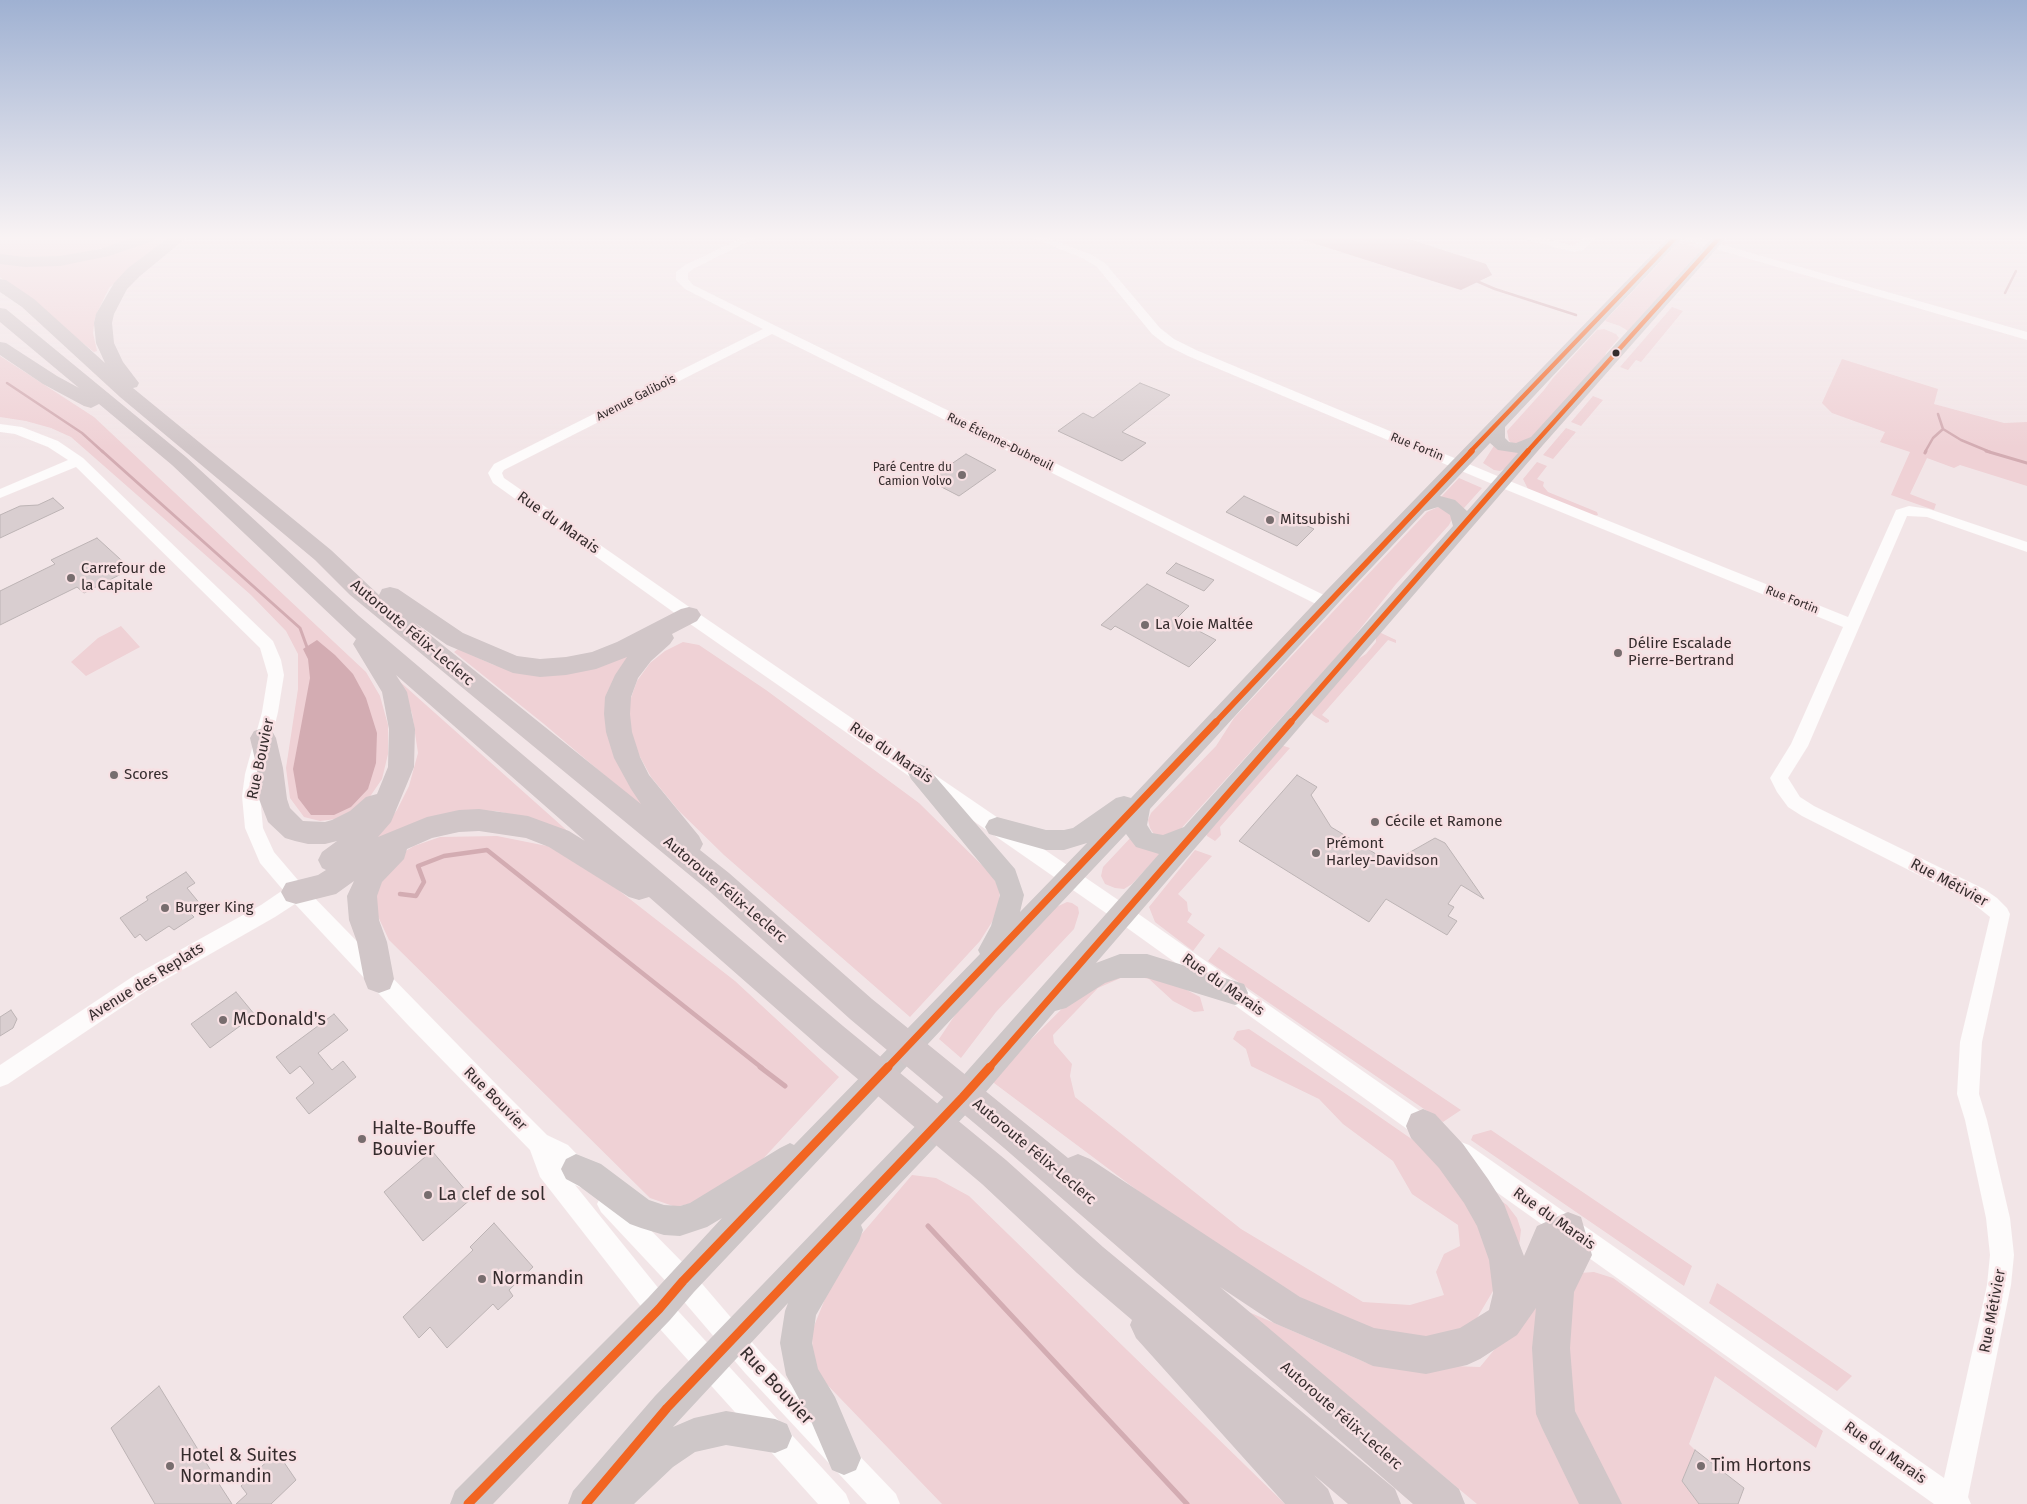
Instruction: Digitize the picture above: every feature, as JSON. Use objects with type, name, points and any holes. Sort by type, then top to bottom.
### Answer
[{"type":"highway","name":"Autoroute Félix-Leclerc","points":[[34,308],[127,393],[323,555],[358,590],[719,882],[861,1009],[1010,1131],[1444,1504]]},
{"type":"highway","points":[[108,308],[103,322],[105,343],[114,363],[130,384],[127,393]]},
{"type":"highway","name":"Autoroute Félix-Leclerc","points":[[0,312],[179,461],[351,622],[832,1037],[994,1172],[1090,1260],[1380,1504]]},
{"type":"highway","points":[[0,347],[50,380],[89,401],[144,445],[219,499]]},
{"type":"highway","points":[[323,555],[368,578],[455,639],[512,664],[540,668],[566,666],[596,660],[626,648],[689,615]]},
{"type":"highway","points":[[689,615],[642,655],[627,675],[618,697],[619,732],[627,758],[640,782],[719,882]]},
{"type":"highway","points":[[296,892],[313,874],[359,840],[381,814],[401,767],[402,729],[394,692],[351,622]]},
{"type":"highway","points":[[263,738],[270,768],[273,798],[278,814],[295,830],[308,833],[325,833],[344,827],[360,819],[392,791]]},
{"type":"highway","points":[[296,892],[326,885],[373,852],[427,828],[459,821],[479,820],[528,827],[559,839],[629,881],[724,944]]},
{"type":"highway","points":[[380,978],[372,942],[364,920],[362,896],[371,875],[386,858],[427,828]]},
{"type":"highway","points":[[1423,1126],[1451,1156],[1476,1191],[1498,1234],[1507,1260],[1512,1293],[1504,1322]]},
{"type":"highway","points":[[1010,1131],[1072,1167],[1287,1310],[1373,1347],[1426,1355],[1467,1346],[1504,1322],[1529,1286],[1550,1239],[1568,1230],[1574,1255],[1556,1289],[1551,1348],[1556,1414],[1601,1504]]},
{"type":"highway","points":[[1090,1260],[1313,1504]]},
{"type":"main road","points":[[468,1504],[659,1309],[1140,805],[1327,603],[1607,308]]},
{"type":"main road","points":[[586,1504],[667,1408],[963,1097],[1502,483],[1617,334],[1644,308]]},
{"type":"main road","points":[[1590,326],[1617,334]]},
{"type":"main road","points":[[1497,426],[1496,439],[1504,446],[1517,448],[1536,441]]},
{"type":"main road","points":[[1419,507],[1438,501],[1450,504],[1459,513],[1463,527]]},
{"type":"main road","points":[[997,827],[1046,840],[1064,840],[1080,836],[1185,756]]},
{"type":"main road","points":[[920,773],[995,861],[1006,876],[1012,895],[1003,929],[978,973]]},
{"type":"main road","points":[[1140,805],[1135,827],[1140,836],[1148,842],[1160,845],[1169,844],[1193,833]]},
{"type":"main road","points":[[1039,1010],[1096,975],[1120,966],[1147,966],[1235,993]]},
{"type":"main road","points":[[576,1169],[590,1175],[641,1213],[664,1220],[680,1221],[696,1216],[716,1205],[815,1144]]},
{"type":"main road","points":[[844,1458],[823,1409],[803,1375],[796,1343],[801,1312],[867,1198]]},
{"type":"main road","points":[[604,1504],[613,1499],[661,1455],[678,1442],[694,1435],[726,1428],[775,1436]]},
{"type":"street","name":"Rue Étienne-Dubreuil","points":[[732,308],[1327,603]]},
{"type":"street","name":"Rue Fortin","points":[[1137,308],[1156,331],[1170,342],[1282,392],[1853,625]]},
{"type":"street","points":[[1936,308],[2027,336]]},
{"type":"street","name":"Avenue Galibois","points":[[499,467],[772,329]]},
{"type":"street","name":"Rue Bouvier","points":[[0,428],[17,430],[53,444],[78,461],[267,645],[276,675],[251,796],[254,828],[267,857],[296,892],[380,978],[415,1018],[539,1143],[560,1153],[576,1169],[683,1282],[733,1340],[886,1504]]},
{"type":"street","points":[[0,494],[78,461]]},
{"type":"street","name":"Rue du Marais","points":[[499,467],[495,473],[498,480],[689,615],[1123,914],[1955,1503]]},
{"type":"street","name":"Rue Métivier","points":[[1955,1503],[1999,1285],[2002,1254],[1996,1209],[1976,1120],[1968,1094],[1971,1042],[2000,923],[2000,914],[1977,895],[1808,811],[1794,802],[1779,778],[1799,746],[1901,513],[1909,510],[1929,513],[2027,547]]},
{"type":"street","name":"Avenue des Replats","points":[[0,1077],[142,982],[268,911],[296,892]]},
{"type":"street","name":"Rue Bouvier","points":[[539,1143],[548,1169],[659,1309],[836,1504]]},
{"type":"shaded area","points":[[39,308],[99,308],[95,317],[93,333],[97,351],[94,352]]},
{"type":"shaded area","points":[[1617,308],[1649,308],[1628,331],[1605,321]]},
{"type":"shaded area","points":[[1671,308],[1683,311],[1641,362],[1636,360],[1628,370],[1620,367]]},
{"type":"shaded area","points":[[1604,329],[1616,334],[1619,338],[1606,353],[1604,359],[1529,441],[1513,444],[1509,441],[1507,431],[1597,330]]},
{"type":"shaded area","points":[[0,356],[94,417],[366,672],[380,696],[388,725],[388,754],[382,779],[369,798],[352,812],[336,819],[320,821],[304,817],[290,798],[286,768],[298,689],[298,654],[286,631],[251,595],[71,437],[51,428],[26,421],[0,417]]},
{"type":"shaded area","points":[[1842,359],[1938,389],[1934,404],[2004,423],[2027,422],[2027,486],[1960,465],[1954,468],[1927,458],[1910,494],[1936,504],[1934,510],[1891,495],[1910,452],[1880,442],[1885,432],[1832,413],[1822,403]]},
{"type":"shaded area","points":[[1593,396],[1603,400],[1581,426],[1571,422]]},
{"type":"shaded area","points":[[1566,428],[1576,432],[1553,459],[1543,455]]},
{"type":"shaded area","points":[[1497,441],[1521,452],[1506,468],[1500,471],[1494,470],[1483,463]]},
{"type":"shaded area","points":[[1537,462],[1547,466],[1537,479],[1544,482],[1543,486],[1548,492],[1597,512],[1598,515],[1593,516],[1528,489],[1523,479]]},
{"type":"shaded area","points":[[1459,478],[1482,488],[1464,508],[1440,498]]},
{"type":"shaded area","points":[[1438,507],[1449,510],[1452,519],[1449,525],[1396,584],[1348,644],[1178,832],[1165,837],[1155,836],[1148,820],[1151,813],[1216,746],[1234,718],[1357,586],[1427,512]]},
{"type":"shaded area","points":[[121,626],[140,647],[86,676],[71,662],[98,638]]},
{"type":"shaded area","points":[[1381,633],[1396,640],[1396,643],[1388,640],[1322,715],[1329,722],[1326,723],[1313,715],[1310,710],[1352,663],[1366,654],[1376,642],[1376,634]]},
{"type":"shaded area","points":[[317,640],[353,674],[366,698],[377,733],[376,763],[368,789],[351,807],[334,815],[311,815],[298,798],[293,769],[310,678],[308,659],[303,649]]},
{"type":"shaded area","points":[[683,642],[699,645],[766,690],[919,803],[993,876],[1000,892],[997,914],[980,941],[910,1017],[724,855],[679,811],[651,777],[632,742],[627,709],[637,681],[650,663],[665,651]]},
{"type":"shaded area","points":[[638,645],[612,694],[648,804],[642,807],[544,724],[454,652],[458,649],[494,665],[523,672]]},
{"type":"shaded area","points":[[398,680],[572,835],[534,819],[496,811],[467,810],[367,849],[397,810],[409,786],[418,753],[412,713]]},
{"type":"shaded area","points":[[1281,745],[1290,748],[1220,827],[1221,835],[1215,841],[1207,836],[1204,830]]},
{"type":"shaded area","points":[[1134,834],[1161,853],[1132,884],[1124,889],[1105,884],[1101,876],[1103,867]]},
{"type":"shaded area","points":[[497,836],[567,850],[735,981],[839,1077],[760,1162],[708,1199],[676,1207],[650,1198],[389,940],[376,912],[376,889],[399,855],[414,846],[440,837]]},
{"type":"shaded area","points":[[1195,850],[1212,856],[1178,894],[1187,902],[1188,911],[1192,914],[1187,922],[1205,935],[1193,951],[1155,922],[1149,907]]},
{"type":"shaded area","points":[[1067,902],[1078,907],[1079,913],[1074,929],[996,1012],[961,1058],[939,1039],[963,1003],[1052,909]]},
{"type":"shaded area","points":[[1219,947],[1461,1110],[1443,1122],[1208,961]]},
{"type":"shaded area","points":[[1145,968],[1200,997],[1204,1011],[1194,1012],[1173,1001],[1149,979],[1135,976],[1123,977],[1098,988],[1053,1035],[1054,1043],[1072,1064],[1070,1076],[1075,1097],[1241,1229],[1363,1302],[1410,1305],[1444,1295],[1436,1272],[1444,1254],[1460,1246],[1458,1225],[1412,1194],[1393,1161],[1343,1124],[1319,1099],[1251,1066],[1246,1049],[1233,1039],[1237,1031],[1249,1029],[1507,1205],[1517,1218],[1521,1230],[1519,1247],[1477,1318],[1459,1332],[1431,1342],[1346,1324],[1209,1244],[990,1080],[1088,983]]},
{"type":"shaded area","points":[[1491,1130],[1692,1266],[1684,1286],[1471,1140],[1473,1135]]},
{"type":"shaded area","points":[[912,1175],[936,1178],[969,1196],[1285,1504],[942,1504],[813,1370],[812,1331],[842,1257]]},
{"type":"shaded area","points":[[1594,1272],[1613,1278],[1823,1431],[1816,1448],[1715,1376],[1689,1444],[1695,1450],[1682,1481],[1699,1504],[1617,1504],[1563,1385],[1561,1304],[1580,1273]]},
{"type":"shaded area","points":[[1717,1283],[1852,1376],[1837,1391],[1709,1303]]},
{"type":"shaded area","points":[[1546,1287],[1595,1504],[1477,1504],[1244,1310],[1367,1363],[1480,1367]]},
{"type":"building","points":[[1140,383],[1170,395],[1122,432],[1146,443],[1122,461],[1058,431],[1083,413],[1093,418]]},
{"type":"building","name":"Paré Centre du Camion Volvo","points":[[966,454],[996,470],[959,496],[928,480]]},
{"type":"building","name":"Mitsubishi","points":[[1244,496],[1314,529],[1297,546],[1226,512]]},
{"type":"building","points":[[53,498],[64,508],[0,538],[0,515],[20,506],[38,505]]},
{"type":"building","name":"Carrefour de la Capitale","points":[[97,538],[131,569],[84,593],[77,587],[0,625],[0,591],[55,564],[51,560]]},
{"type":"building","points":[[1176,563],[1214,580],[1204,591],[1166,573]]},
{"type":"building","name":"La Voie Maltée","points":[[1147,584],[1189,606],[1176,619],[1216,640],[1189,667],[1115,626],[1111,630],[1101,625]]},
{"type":"building","name":"Prémont Harley-Davidson","points":[[1297,775],[1317,787],[1311,795],[1331,827],[1391,863],[1435,838],[1445,843],[1484,899],[1461,885],[1448,904],[1454,907],[1448,916],[1457,921],[1447,935],[1386,899],[1369,922],[1239,841]]},
{"type":"building","name":"Burger King","points":[[186,872],[195,883],[187,888],[201,905],[189,912],[194,917],[174,930],[169,926],[146,941],[140,934],[135,938],[120,918],[148,900],[146,897]]},
{"type":"building","name":"McDonald's","points":[[236,992],[255,1015],[210,1048],[191,1024]]},
{"type":"building","points":[[11,1010],[17,1019],[13,1028],[0,1036],[0,1017]]},
{"type":"building","points":[[334,1014],[348,1030],[318,1053],[332,1070],[343,1061],[356,1077],[309,1114],[296,1098],[314,1083],[300,1066],[290,1074],[276,1057]]},
{"type":"building","name":"La clef de sol","points":[[432,1151],[472,1198],[423,1241],[384,1192]]},
{"type":"building","name":"Normandin","points":[[494,1223],[533,1267],[509,1290],[513,1296],[498,1310],[493,1304],[447,1348],[430,1327],[419,1338],[403,1317],[473,1250],[470,1247]]},
{"type":"building","name":"Hotel & Suites Normandin","points":[[159,1386],[232,1504],[155,1504],[111,1428]]},
{"type":"building","name":"Tim Hortons","points":[[1695,1450],[1744,1488],[1738,1504],[1699,1504],[1682,1481]]},
{"type":"building","name":"Hotel & Suites Normandin","points":[[277,1452],[296,1480],[271,1504],[236,1504],[247,1494],[241,1486]]},
{"type":"waterway","points":[[1555,308],[1576,315]]},
{"type":"waterway","points":[[7,383],[82,433],[103,452]]},
{"type":"waterway","points":[[1938,414],[1943,429]]},
{"type":"waterway","points":[[1925,452],[1933,438],[1943,429]]},
{"type":"waterway","points":[[1943,429],[1961,440],[1990,452]]},
{"type":"waterway","points":[[102,451],[300,628],[308,650]]},
{"type":"waterway","points":[[1986,451],[2027,463]]},
{"type":"waterway","points":[[400,894],[416,896],[424,882],[418,866],[444,856],[487,850],[762,1068]]},
{"type":"waterway","points":[[760,1067],[785,1086]]},
{"type":"waterway","points":[[928,1226],[1187,1504]]},
{"type":"transit line","points":[[468,1504],[659,1309],[683,1281],[1139,805],[1333,596],[1608,308]]},
{"type":"transit line","points":[[586,1504],[667,1408],[963,1097],[1537,441],[1656,308]]},
{"type":"place","name":"Paré Centre du Camion Volvo","points":[[962,475]]},
{"type":"place","name":"Mitsubishi","points":[[1270,520]]},
{"type":"place","name":"Carrefour de la Capitale","points":[[71,578]]},
{"type":"place","name":"La Voie Maltée","points":[[1145,625]]},
{"type":"place","name":"Délire Escalade Pierre-Bertrand","points":[[1618,653]]},
{"type":"place","name":"Scores","points":[[114,775]]},
{"type":"place","name":"Cécile et Ramone","points":[[1375,822]]},
{"type":"place","name":"Prémont Harley-Davidson","points":[[1316,853]]},
{"type":"place","name":"Burger King","points":[[165,908]]},
{"type":"place","name":"McDonald's","points":[[223,1020]]},
{"type":"place","name":"Halte-Bouffe Bouvier","points":[[362,1139]]},
{"type":"place","name":"La clef de sol","points":[[428,1195]]},
{"type":"place","name":"Normandin","points":[[482,1279]]},
{"type":"place","name":"Hotel & Suites Normandin","points":[[170,1466]]},
{"type":"place","name":"Tim Hortons","points":[[1701,1466]]}]
